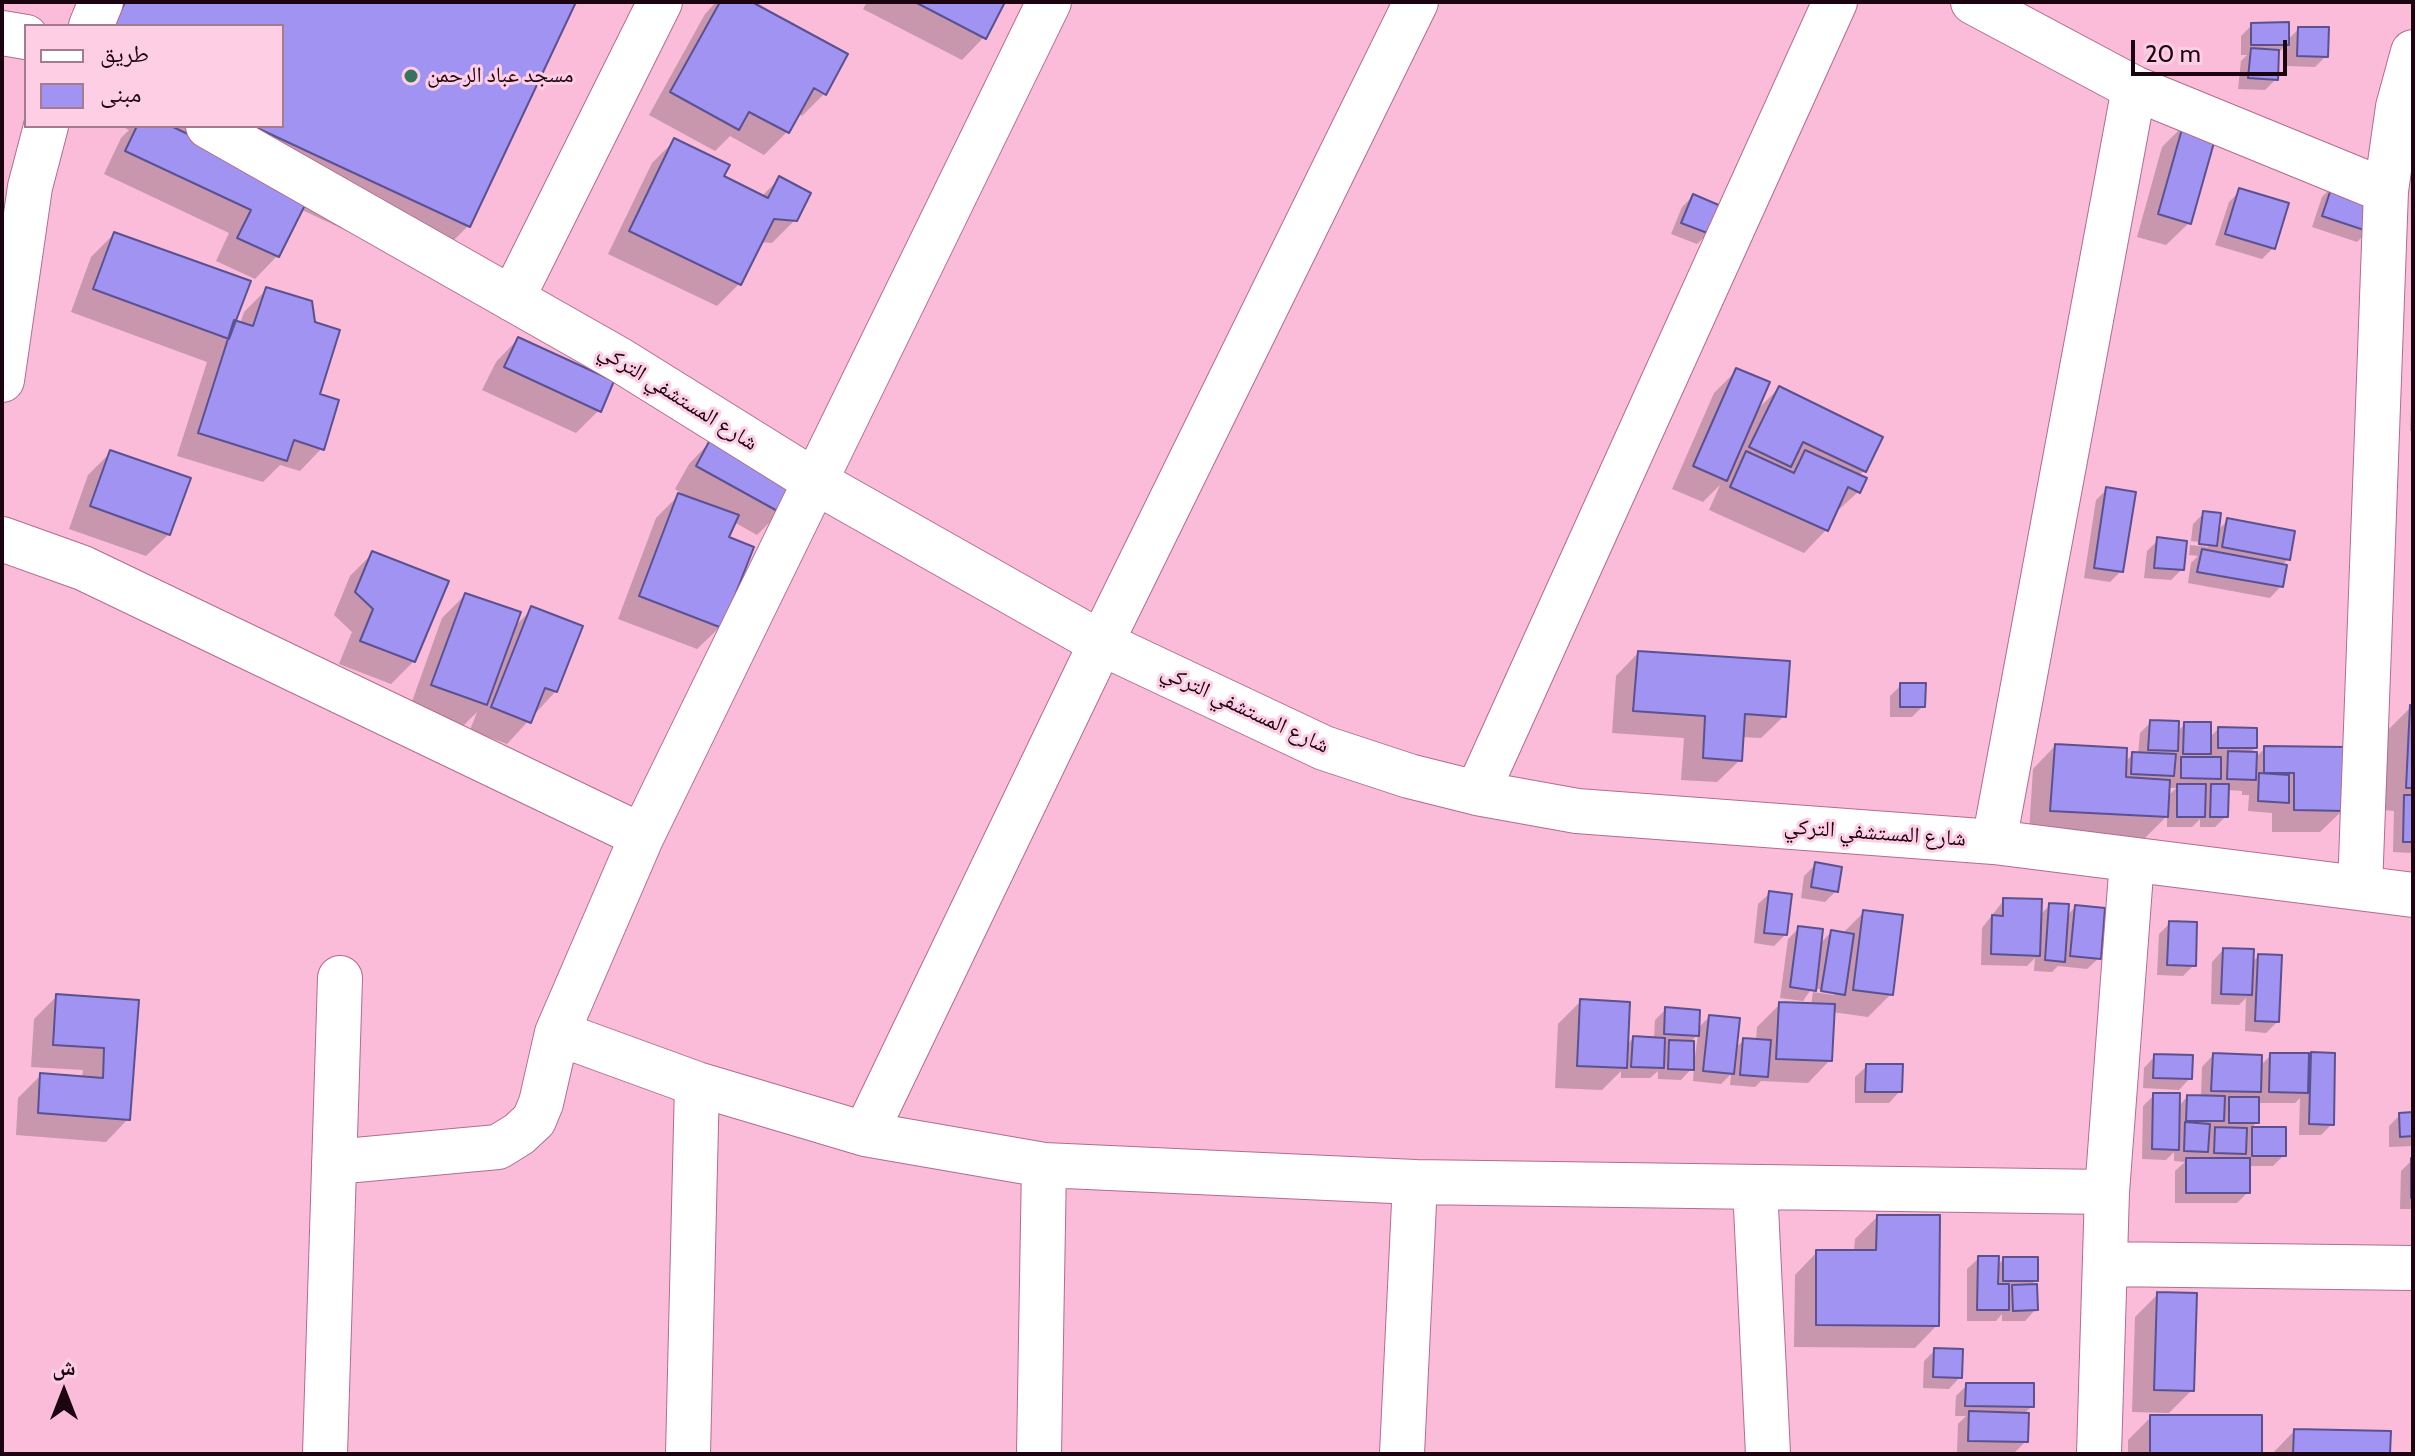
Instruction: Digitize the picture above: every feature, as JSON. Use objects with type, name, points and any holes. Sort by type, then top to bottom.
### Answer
[{"type":"street","points":[[92,24],[101,2]]},
{"type":"street","points":[[512,299],[660,2]]},
{"type":"street","points":[[334,1162],[498,1147],[534,1120],[541,1103],[557,1033],[642,836],[1049,2]]},
{"type":"street","points":[[865,1134],[1101,643],[1416,2]]},
{"type":"street","points":[[1477,793],[1835,2]]},
{"type":"street","points":[[1973,2],[2134,88],[2386,191]]},
{"type":"street","points":[[2,33],[24,37]]},
{"type":"street","points":[[2360,888],[2397,292],[2386,191],[2398,107],[2413,52]]},
{"type":"street","points":[[1994,842],[2134,88]]},
{"type":"street","points":[[2,380],[30,187],[45,128]]},
{"type":"street","name":"شارع المستشفي التركي","points":[[212,128],[620,360],[816,482],[1101,643],[1324,748],[1409,776],[1477,793],[1577,811],[1994,842],[2413,895]]},
{"type":"street","points":[[2,539],[83,568],[642,836]]},
{"type":"street","points":[[2099,1454],[2107,1192],[2132,860]]},
{"type":"street","points":[[325,1454],[340,978]]},
{"type":"street","points":[[557,1033],[697,1084],[865,1134],[1044,1165],[1415,1182],[2107,1192]]},
{"type":"street","points":[[688,1454],[697,1084]]},
{"type":"street","points":[[1039,1454],[1044,1165]]},
{"type":"street","points":[[1402,1454],[1415,1182]]},
{"type":"street","points":[[1755,1187],[1768,1454]]},
{"type":"street","points":[[2106,1264],[2413,1268]]},
{"type":"building","name":"مسجد عباد الرحمن","points":[[125,2],[576,2],[470,227],[257,128],[284,128],[284,24],[115,24]]},
{"type":"building","points":[[720,2],[752,2],[848,54],[826,95],[814,88],[789,133],[749,112],[739,130],[670,92]]},
{"type":"building","points":[[915,2],[1005,2],[986,39]]},
{"type":"building","points":[[2289,22],[2289,45],[2251,45],[2251,23]]},
{"type":"building","points":[[2298,27],[2329,27],[2328,57],[2297,56]]},
{"type":"building","points":[[2251,48],[2279,50],[2278,80],[2248,78]]},
{"type":"building","points":[[2184,122],[2217,132],[2191,224],[2158,214]]},
{"type":"building","points":[[136,128],[175,128],[311,193],[279,257],[237,238],[251,210],[125,151]]},
{"type":"building","points":[[674,138],[730,165],[724,176],[768,198],[779,176],[811,193],[797,221],[774,219],[741,285],[629,231]]},
{"type":"building","points":[[2333,183],[2381,200],[2370,232],[2322,216]]},
{"type":"building","points":[[2239,188],[2289,203],[2275,249],[2225,234]]},
{"type":"building","points":[[1693,194],[1721,206],[1710,234],[1681,223]]},
{"type":"building","points":[[114,232],[251,281],[229,339],[93,289]]},
{"type":"building","points":[[266,287],[312,301],[315,322],[340,330],[320,394],[339,400],[324,450],[294,440],[287,461],[198,433],[234,320],[253,326]]},
{"type":"building","points":[[518,337],[614,381],[601,412],[504,367]]},
{"type":"building","points":[[1736,368],[1770,382],[1727,481],[1693,466]]},
{"type":"building","points":[[1779,386],[1883,437],[1866,472],[1803,442],[1791,467],[1749,447]]},
{"type":"building","points":[[711,438],[796,486],[781,513],[696,466]]},
{"type":"building","points":[[110,450],[191,478],[170,535],[90,506]]},
{"type":"building","points":[[1805,450],[1867,478],[1860,493],[1848,487],[1828,531],[1730,487],[1746,451],[1794,473]]},
{"type":"building","points":[[2106,487],[2136,492],[2123,572],[2094,568]]},
{"type":"building","points":[[678,493],[739,515],[729,537],[754,547],[722,628],[639,596]]},
{"type":"building","points":[[2203,511],[2221,513],[2217,546],[2199,544]]},
{"type":"building","points":[[2227,518],[2295,531],[2290,560],[2222,547]]},
{"type":"building","points":[[2157,537],[2187,541],[2184,570],[2154,568]]},
{"type":"building","points":[[2202,549],[2287,565],[2283,587],[2197,572]]},
{"type":"building","points":[[372,551],[449,581],[415,662],[360,641],[373,609],[355,592]]},
{"type":"building","points":[[465,593],[521,612],[487,705],[431,685]]},
{"type":"building","points":[[531,606],[583,626],[557,692],[545,688],[531,723],[491,707]]},
{"type":"building","points":[[1638,651],[1790,661],[1786,717],[1745,714],[1742,761],[1703,758],[1705,716],[1633,711]]},
{"type":"building","points":[[1900,683],[1926,683],[1925,707],[1900,707]]},
{"type":"building","points":[[2410,705],[2413,706],[2413,788],[2406,788]]},
{"type":"building","points":[[2150,720],[2179,721],[2178,751],[2148,750]]},
{"type":"building","points":[[2184,722],[2211,722],[2211,754],[2183,754]]},
{"type":"building","points":[[2218,727],[2257,728],[2257,748],[2218,748]]},
{"type":"building","points":[[2055,744],[2127,748],[2126,777],[2170,780],[2168,817],[2050,811]]},
{"type":"building","points":[[2264,746],[2345,747],[2345,811],[2294,810],[2294,773],[2264,773]]},
{"type":"building","points":[[2228,751],[2257,752],[2256,780],[2227,779]]},
{"type":"building","points":[[2132,752],[2176,754],[2174,776],[2131,774]]},
{"type":"building","points":[[2181,757],[2221,757],[2221,779],[2181,778]]},
{"type":"building","points":[[2259,773],[2289,775],[2289,803],[2258,801]]},
{"type":"building","points":[[2177,784],[2206,784],[2205,817],[2177,817]]},
{"type":"building","points":[[2211,784],[2229,784],[2228,817],[2210,817]]},
{"type":"building","points":[[2404,795],[2413,795],[2413,842],[2403,842]]},
{"type":"building","points":[[1815,862],[1842,867],[1838,892],[1811,887]]},
{"type":"building","points":[[1769,891],[1792,894],[1787,935],[1764,933]]},
{"type":"building","points":[[2003,898],[2042,899],[2040,956],[1991,954],[1992,915],[2003,916]]},
{"type":"building","points":[[2049,903],[2069,904],[2065,962],[2045,960]]},
{"type":"building","points":[[2075,905],[2105,908],[2101,959],[2070,956]]},
{"type":"building","points":[[1863,910],[1903,915],[1893,995],[1853,990]]},
{"type":"building","points":[[2169,921],[2197,922],[2196,966],[2167,965]]},
{"type":"building","points":[[1798,926],[1823,929],[1816,991],[1790,987]]},
{"type":"building","points":[[1831,930],[1854,934],[1845,995],[1821,991]]},
{"type":"building","points":[[2223,948],[2254,949],[2252,995],[2221,994]]},
{"type":"building","points":[[2258,954],[2282,955],[2279,1022],[2255,1021]]},
{"type":"building","points":[[56,994],[139,1000],[130,1120],[38,1113],[40,1073],[103,1078],[104,1048],[53,1045]]},
{"type":"building","points":[[1580,999],[1630,1002],[1627,1068],[1577,1066]]},
{"type":"building","points":[[1779,1002],[1835,1004],[1832,1061],[1776,1059]]},
{"type":"building","points":[[1665,1007],[1700,1010],[1699,1036],[1664,1034]]},
{"type":"building","points":[[1709,1015],[1740,1018],[1734,1074],[1703,1071]]},
{"type":"building","points":[[1633,1036],[1665,1038],[1664,1068],[1631,1067]]},
{"type":"building","points":[[1743,1038],[1771,1040],[1768,1077],[1740,1075]]},
{"type":"building","points":[[1669,1040],[1694,1041],[1694,1070],[1668,1069]]},
{"type":"building","points":[[2311,1052],[2335,1053],[2334,1125],[2309,1124]]},
{"type":"building","points":[[2213,1053],[2262,1055],[2261,1092],[2211,1091]]},
{"type":"building","points":[[2270,1053],[2309,1053],[2308,1093],[2269,1092]]},
{"type":"building","points":[[2154,1054],[2193,1055],[2192,1079],[2153,1078]]},
{"type":"building","points":[[1866,1064],[1903,1064],[1902,1092],[1865,1092]]},
{"type":"building","points":[[2153,1093],[2180,1093],[2179,1150],[2152,1149]]},
{"type":"building","points":[[2187,1095],[2225,1096],[2224,1121],[2186,1121]]},
{"type":"building","points":[[2229,1097],[2259,1097],[2259,1123],[2229,1123]]},
{"type":"building","points":[[2413,1112],[2413,1136],[2400,1137],[2399,1113]]},
{"type":"building","points":[[2185,1122],[2210,1124],[2208,1152],[2184,1151]]},
{"type":"building","points":[[2215,1127],[2247,1128],[2246,1154],[2214,1153]]},
{"type":"building","points":[[2252,1127],[2286,1127],[2286,1156],[2252,1156]]},
{"type":"building","points":[[2186,1158],[2250,1158],[2250,1193],[2186,1193]]},
{"type":"building","points":[[2413,1158],[2413,1198],[2411,1198]]},
{"type":"building","points":[[1877,1215],[1940,1215],[1939,1326],[1816,1325],[1816,1250],[1876,1250]]},
{"type":"building","points":[[1978,1256],[1999,1256],[1998,1284],[2009,1284],[2009,1310],[1977,1310]]},
{"type":"building","points":[[2003,1257],[2038,1257],[2038,1281],[2003,1281]]},
{"type":"building","points":[[2037,1284],[2038,1310],[2013,1311],[2012,1285]]},
{"type":"building","points":[[2157,1292],[2197,1293],[2194,1391],[2154,1390]]},
{"type":"building","points":[[1934,1348],[1963,1349],[1962,1378],[1933,1377]]},
{"type":"building","points":[[1966,1383],[2034,1383],[2034,1407],[1965,1406]]},
{"type":"building","points":[[1969,1411],[2029,1413],[2028,1442],[1968,1441]]},
{"type":"building","points":[[2150,1415],[2262,1415],[2262,1454],[2150,1454]]},
{"type":"building","points":[[2294,1429],[2391,1431],[2390,1454],[2293,1454]]},
{"type":"place","name":"مسجد عباد الرحمن","points":[[411,76]]}]
